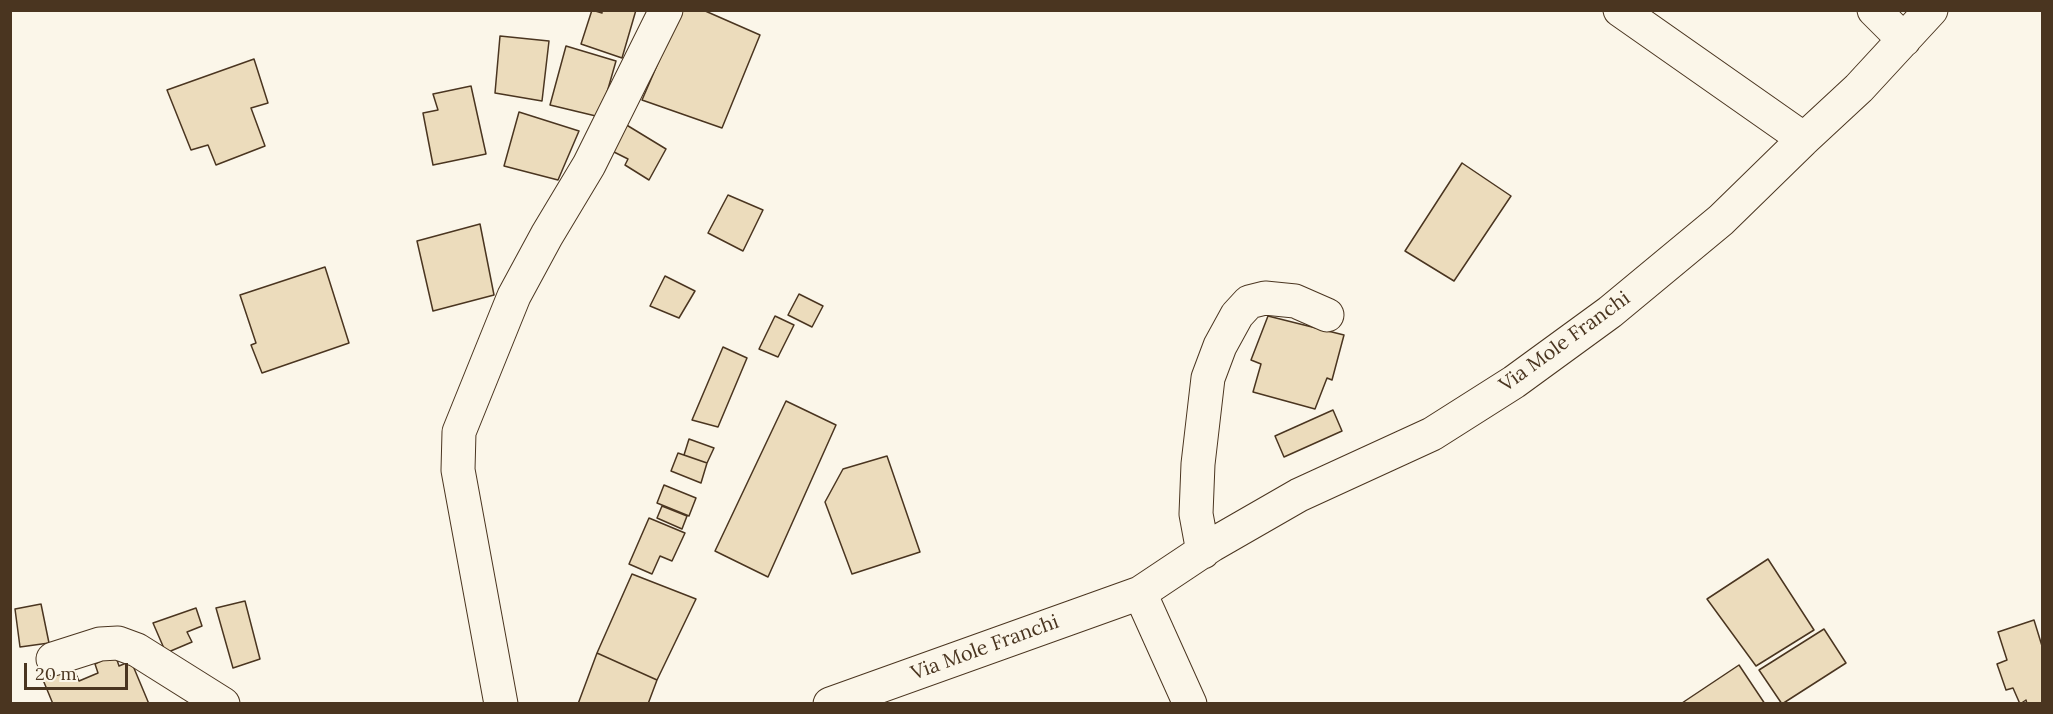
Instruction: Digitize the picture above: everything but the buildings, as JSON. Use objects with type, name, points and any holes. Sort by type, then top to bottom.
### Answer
[{"type":"street","points":[[501,704],[458,471],[459,432],[513,296],[589,165],[666,10]]},
{"type":"street","points":[[1620,10],[1804,139]]},
{"type":"street","points":[[1874,10],[1904,40]]},
{"type":"street","name":"Via Mole Franchi","points":[[830,704],[1142,598],[1203,552],[1299,495],[1432,434],[1514,382],[1610,312],[1721,220],[1860,88],[1931,10]]},
{"type":"street","points":[[1203,552],[1196,514],[1202,419],[1208,378],[1220,346],[1237,315],[1249,302],[1265,298],[1295,301],[1327,315]]},
{"type":"street","points":[[1142,598],[1190,704]]},
{"type":"street","points":[[53,659],[100,644],[118,643],[145,654],[223,704]]}]
